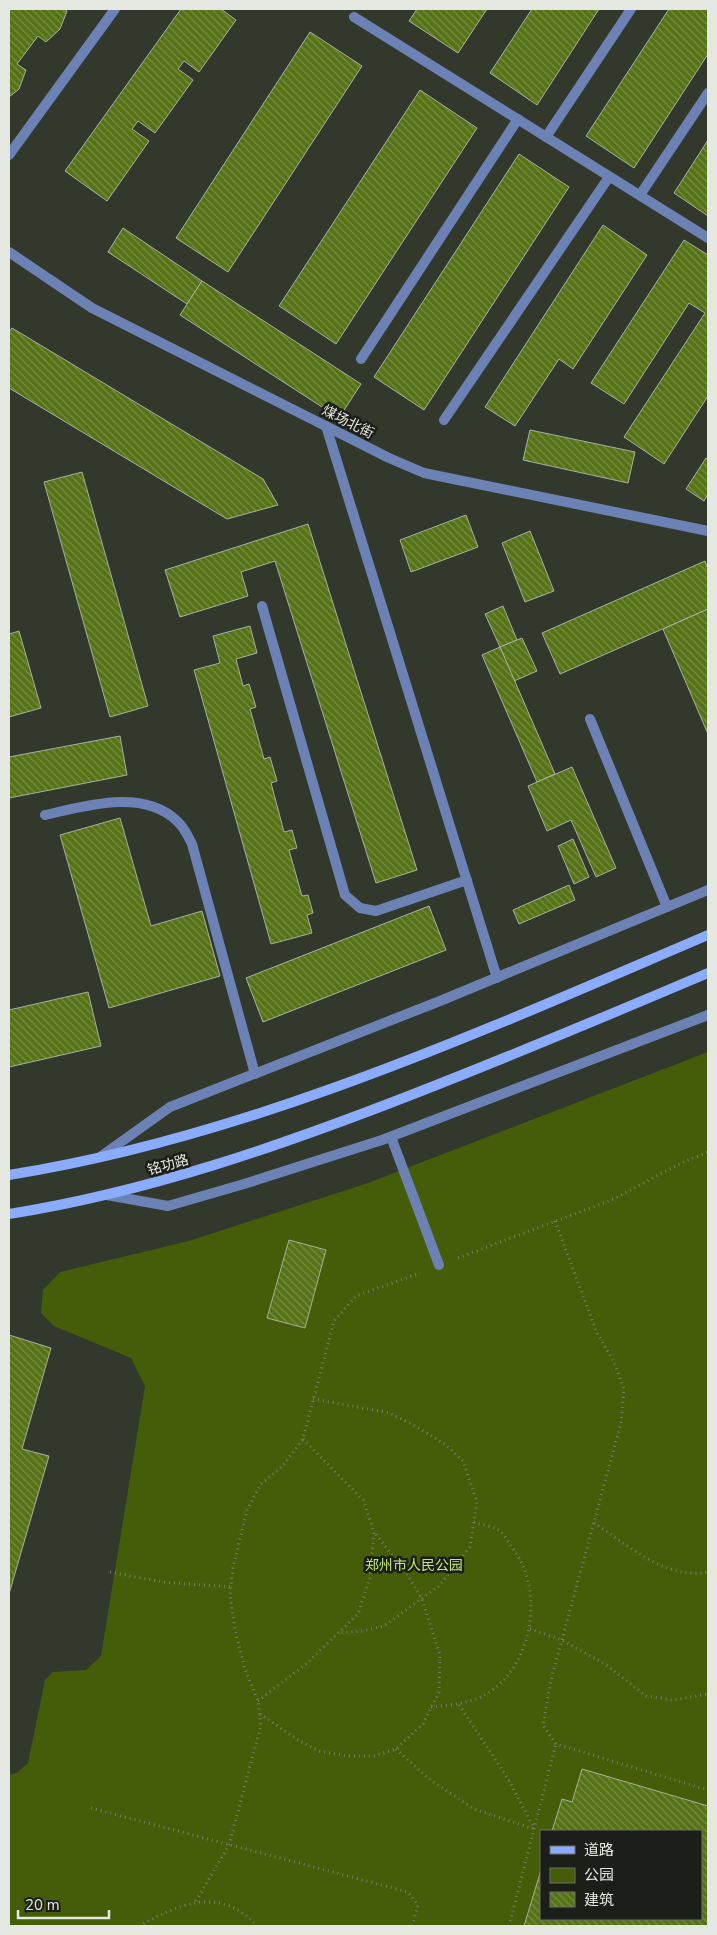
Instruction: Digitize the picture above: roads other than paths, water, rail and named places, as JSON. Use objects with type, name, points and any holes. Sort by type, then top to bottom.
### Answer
[{"type":"main road","name":"铭功路","points":[[9,1174],[98,1158],[198,1131],[320,1093],[525,1013],[708,935]]},
{"type":"main road","name":"铭功路","points":[[9,1214],[107,1195],[208,1168],[331,1126],[537,1045],[708,973]]},
{"type":"street","points":[[9,155],[115,9]]},
{"type":"street","points":[[546,137],[631,9]]},
{"type":"street","points":[[354,17],[708,238]]},
{"type":"street","points":[[640,195],[708,93]]},
{"type":"street","points":[[361,360],[518,119]]},
{"type":"street","points":[[444,420],[609,177]]},
{"type":"street","name":"煤场北街","points":[[9,252],[92,308],[326,426],[424,473],[708,532]]},
{"type":"street","points":[[326,426],[498,978]]},
{"type":"street","points":[[262,606],[345,895],[360,908],[376,911],[467,880]]},
{"type":"street","points":[[590,719],[667,907]]},
{"type":"street","points":[[45,815],[106,802],[132,802],[163,810],[178,822],[192,844],[255,1074]]},
{"type":"street","points":[[98,1158],[170,1107],[498,978],[708,890]]},
{"type":"street","points":[[107,1195],[168,1206],[390,1137],[708,1015]]},
{"type":"street","points":[[390,1137],[438,1265]]},
{"type":"park label","name":"郑州市人民公园","points":[[414,1565]]}]
